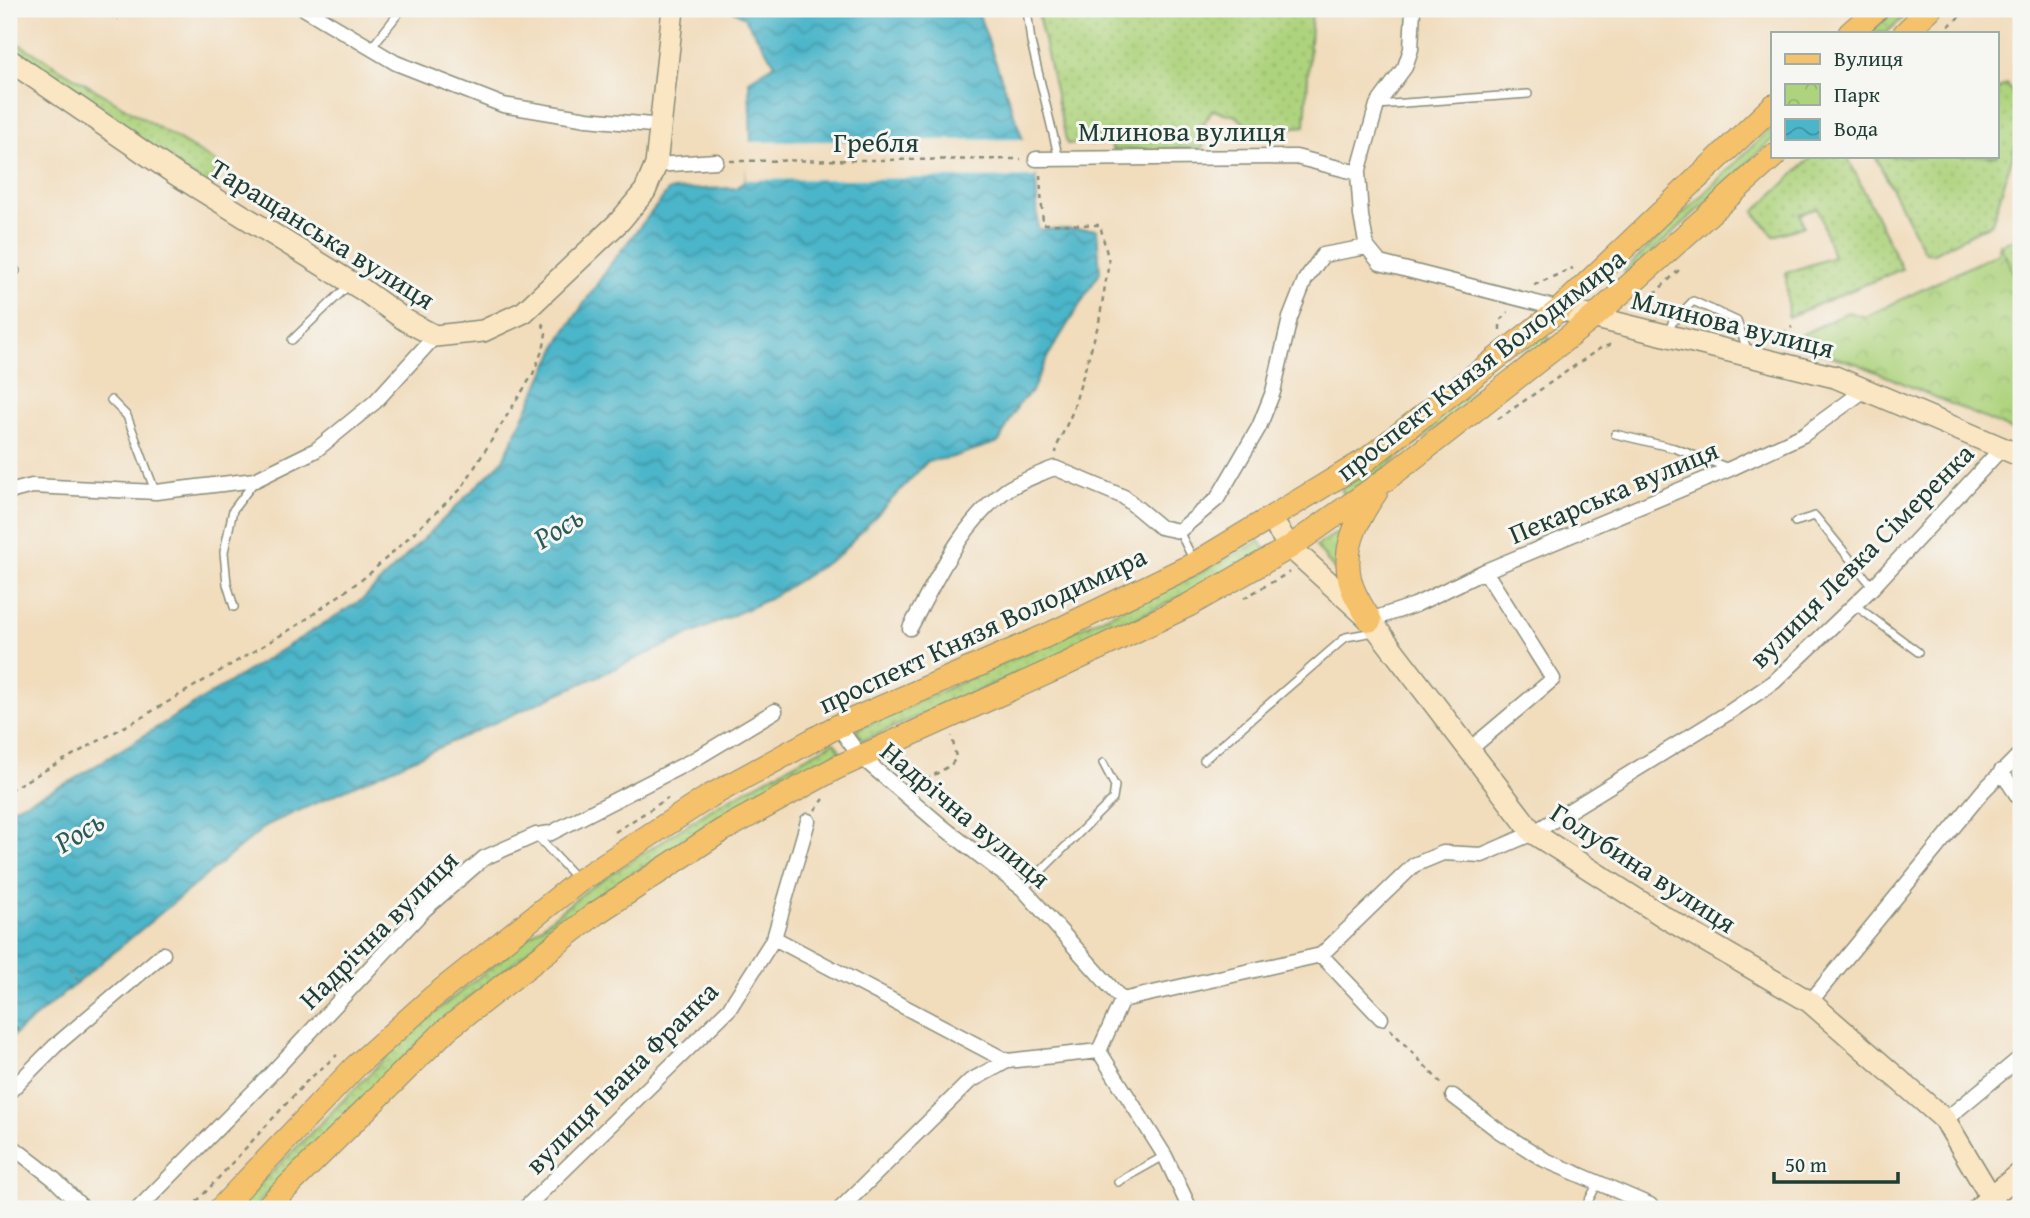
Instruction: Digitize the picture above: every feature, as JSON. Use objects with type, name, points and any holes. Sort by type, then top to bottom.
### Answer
[{"type":"main road","points":[[1851,32],[1877,9]]},
{"type":"main road","points":[[1906,32],[1930,9]]},
{"type":"main road","name":"проспект Князя Володимира","points":[[220,1209],[355,1067],[432,998],[579,881],[710,796],[838,726],[1050,634],[1196,563],[1366,460],[1560,309],[1771,108]]},
{"type":"main road","name":"проспект Князя Володимира","points":[[265,1209],[446,1030],[595,914],[721,831],[860,756],[1062,666],[1166,616],[1290,547],[1384,481],[1594,317],[1772,158]]},
{"type":"main road","points":[[1374,626],[1358,601],[1350,580],[1349,556],[1354,531],[1366,505],[1384,481]]},
{"type":"street","points":[[305,9],[396,63],[503,105],[587,119],[662,126]]},
{"type":"street","name":"Таращанська вулиця","points":[[9,60],[177,175],[351,283],[405,320],[435,336],[483,331],[524,312],[620,221],[645,191],[656,165],[662,126],[673,9]]},
{"type":"street","points":[[910,628],[941,571],[973,521],[1007,490],[1055,468],[1124,497],[1160,527],[1179,531],[1217,499],[1259,427],[1273,393],[1290,318],[1305,281],[1324,255],[1367,247],[1361,216],[1358,173],[1377,105],[1405,67],[1411,49],[1413,9]]},
{"type":"street","name":"Млинова вулиця","points":[[1036,159],[1296,158],[1358,173]]},
{"type":"street","points":[[656,165],[716,161]]},
{"type":"street","name":"Млинова вулиця","points":[[1367,247],[1380,263],[1835,377],[2012,452]]},
{"type":"street","points":[[9,492],[32,486],[156,492],[255,480],[316,450],[375,402],[435,336]]},
{"type":"street","name":"Пекарська вулиця","points":[[1374,626],[1485,571],[1803,435],[1866,389]]},
{"type":"street","name":"вулиця Левка Сімеренка","points":[[1321,955],[1413,865],[1443,853],[1482,855],[1533,833],[1774,682],[2012,452]]},
{"type":"street","name":"Голубина вулиця","points":[[1270,518],[1290,547],[1374,626],[1533,833],[1667,918],[1810,1002],[1945,1120],[1989,1205]]},
{"type":"street","points":[[1469,750],[1553,679],[1485,571]]},
{"type":"street","name":"Надрічна вулиця","points":[[138,1209],[270,1075],[425,909],[484,859],[536,835],[551,833],[575,821],[695,759],[775,711]]},
{"type":"street","name":"Надрічна вулиця","points":[[838,726],[860,756],[944,828],[1023,889],[1122,1000]]},
{"type":"street","points":[[1810,1002],[1956,823],[2001,771],[2021,753]]},
{"type":"street","points":[[2001,771],[2021,801]]},
{"type":"street","name":"вулиця Івана Франка","points":[[524,1209],[729,1009],[774,938],[808,821]]},
{"type":"street","points":[[774,938],[1007,1061]]},
{"type":"street","points":[[9,1091],[55,1046],[163,954]]},
{"type":"street","points":[[1099,1051],[1122,1000],[1321,955],[1381,1018]]},
{"type":"street","points":[[840,1209],[970,1081],[1007,1061],[1099,1051]]},
{"type":"street","points":[[1099,1051],[1165,1156],[1190,1209]]},
{"type":"street","points":[[1945,1120],[2021,1057]]},
{"type":"street","points":[[1453,1096],[1499,1131],[1545,1160],[1650,1205],[1651,1209]]},
{"type":"street","points":[[9,1144],[54,1179],[84,1209]]},
{"type":"street","points":[[1989,1205],[2021,1173]]},
{"type":"lane","points":[[371,48],[402,9]]},
{"type":"lane","points":[[1027,9],[1031,41],[1059,159]]},
{"type":"lane","points":[[1377,105],[1528,94]]},
{"type":"lane","points":[[292,340],[351,283]]},
{"type":"lane","points":[[1668,336],[1672,323],[1693,301],[1737,321],[1749,356]]},
{"type":"lane","points":[[111,400],[127,416],[156,492]]},
{"type":"lane","points":[[1615,434],[1674,448],[1730,468]]},
{"type":"lane","points":[[234,607],[227,584],[224,552],[233,510],[255,480]]},
{"type":"lane","points":[[1795,522],[1815,516],[1873,587]]},
{"type":"lane","points":[[1179,531],[1196,563]]},
{"type":"lane","points":[[1854,605],[1918,652]]},
{"type":"lane","points":[[1203,760],[1346,637],[1374,626]]},
{"type":"lane","points":[[1023,889],[1113,799],[1115,786],[1103,763]]},
{"type":"lane","points":[[536,835],[579,881]]},
{"type":"lane","points":[[1118,1181],[1165,1156]]},
{"type":"lane","points":[[1584,1209],[1598,1182]]},
{"type":"path","points":[[101,9],[118,20]]},
{"type":"path","points":[[1942,32],[1968,9]]},
{"type":"path","points":[[1036,159],[1040,174],[1043,224],[1100,225],[1109,262],[1099,322],[1072,413],[1057,446],[1055,468]]},
{"type":"path","name":"Гребля","points":[[716,161],[1036,159]]},
{"type":"path","points":[[1494,339],[1501,329],[1500,321],[1531,286],[1544,283],[1575,267]]},
{"type":"path","points":[[1648,300],[1650,317]]},
{"type":"path","points":[[9,790],[144,716],[298,625],[368,575],[461,489],[533,374],[544,346],[546,332],[534,302]]},
{"type":"path","points":[[1774,339],[1792,327]]},
{"type":"path","points":[[1528,399],[1599,348],[1622,344]]},
{"type":"path","points":[[1233,603],[1265,588]]},
{"type":"path","points":[[904,793],[951,765],[956,758],[951,733]]},
{"type":"path","points":[[808,821],[829,793],[817,800]]},
{"type":"path","points":[[70,968],[80,981]]},
{"type":"path","points":[[9,1018],[19,1031]]},
{"type":"path","points":[[1381,1018],[1453,1096]]},
{"type":"green space","points":[[1055,9],[1312,9],[1305,126],[1253,131],[1236,116],[1212,110],[1204,124],[1203,148],[1112,150],[1112,144],[1067,144],[1038,14],[1053,13]]},
{"type":"green space","points":[[1896,9],[1913,9],[1887,32],[1870,32]]},
{"type":"green space","points":[[9,38],[221,165],[208,186],[9,55]]},
{"type":"green space","points":[[2007,84],[2021,107],[2021,129],[1992,223],[1932,254],[1924,251],[1876,158],[1998,158],[1998,88]]},
{"type":"green space","points":[[1771,128],[1771,141],[1628,275],[1624,271]]},
{"type":"green space","points":[[1811,158],[1848,158],[1902,269],[1788,317],[1786,273],[1833,257],[1818,208],[1800,214],[1804,226],[1774,236],[1754,212]]},
{"type":"green space","points":[[2021,236],[2021,289],[2000,245]]},
{"type":"green space","points":[[2000,245],[2021,289],[2021,434],[1858,364],[1796,346],[1797,337],[1848,312],[1865,317],[1998,253]]},
{"type":"green space","points":[[1544,335],[1551,339],[1346,498],[1341,489],[1376,466]]},
{"type":"green space","points":[[1346,527],[1342,580],[1316,546]]},
{"type":"green space","points":[[1260,541],[1266,551],[1192,591],[1067,652],[862,741],[856,730],[1188,579]]},
{"type":"green space","points":[[834,742],[841,752],[723,816],[593,899],[436,1025],[252,1209],[235,1209],[413,1030],[588,889],[718,805]]},
{"type":"water","name":"Рось","points":[[731,9],[977,9],[1036,177],[1038,229],[1097,229],[1100,272],[1048,356],[1032,391],[1018,405],[999,442],[950,458],[928,461],[839,555],[769,599],[267,825],[9,1039],[9,810],[71,781],[363,599],[503,460],[562,336],[612,262],[669,190],[737,188],[745,180],[751,144],[749,80],[775,64],[744,17]]},
{"type":"pier","points":[[1028,139],[1036,165],[1036,177],[745,180],[748,142]]}]
